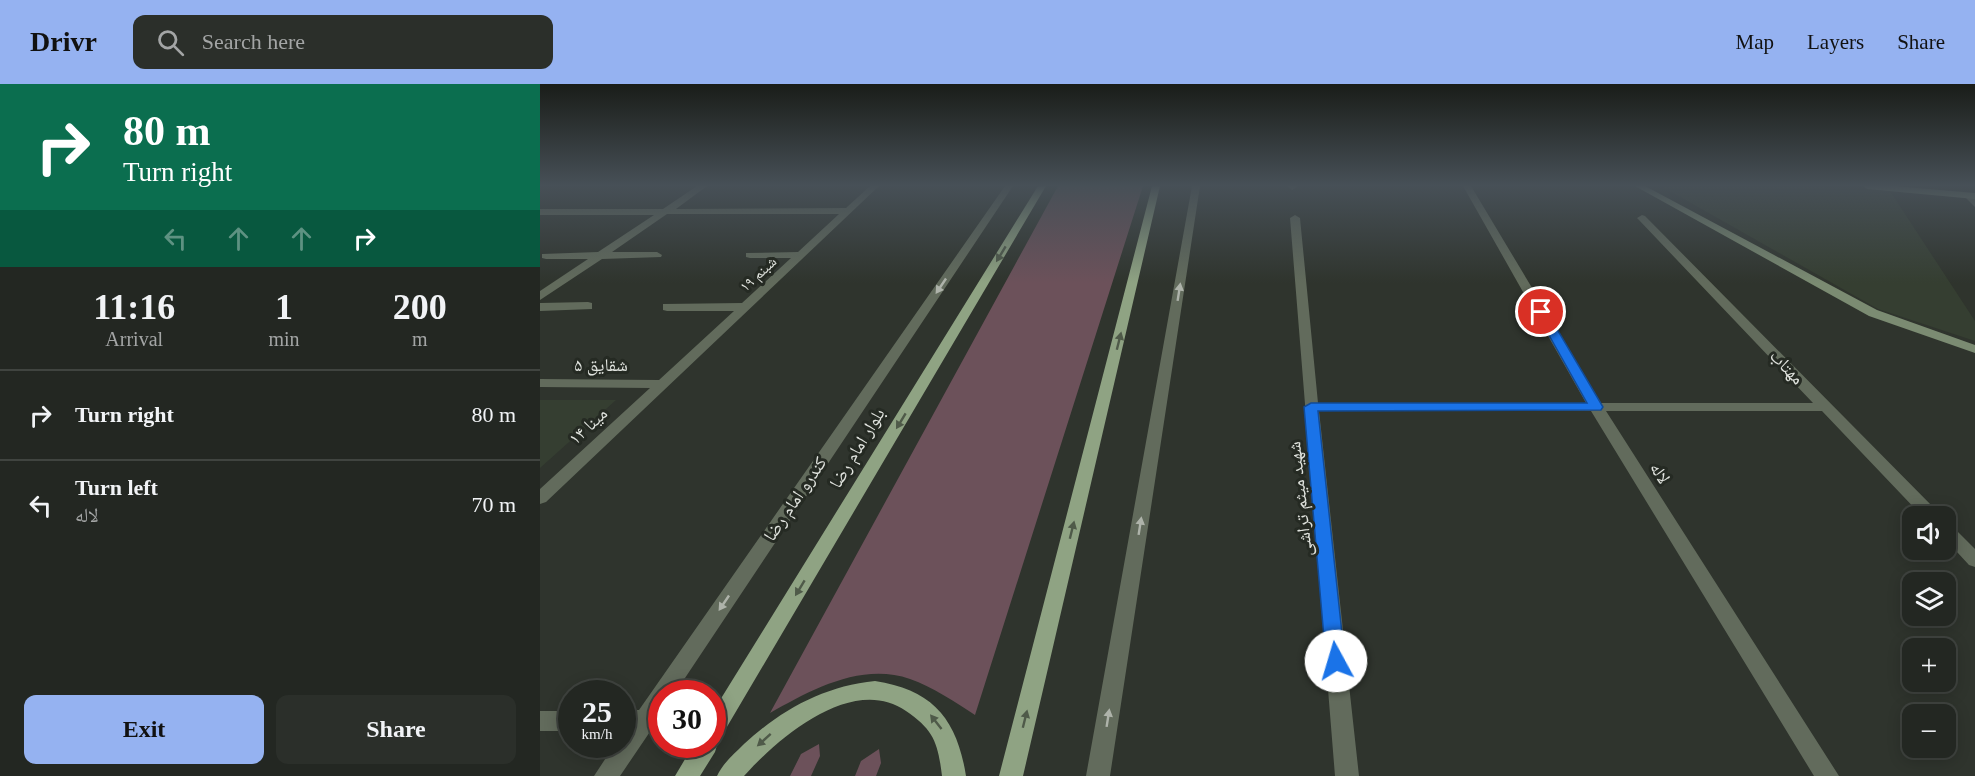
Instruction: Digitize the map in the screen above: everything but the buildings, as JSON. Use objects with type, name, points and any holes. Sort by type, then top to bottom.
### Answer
[{"type":"main road","name":"بلوار امام رضا","points":[[726,711],[1022,218]]},
{"type":"main road","points":[[1011,776],[1148,218]]},
{"type":"main road","points":[[729,776],[743,759],[772,733],[803,713],[845,695],[870,690],[899,694],[932,714],[945,733],[954,776]]},
{"type":"main road","points":[[687,776],[698,758]]},
{"type":"street","points":[[540,296],[654,218]]},
{"type":"street","name":"شبنم ۱۹","points":[[662,384],[841,218]]},
{"type":"street","name":"کندرو امام رضا","points":[[672,680],[987,218]]},
{"type":"street","points":[[1098,776],[1191,218]]},
{"type":"street","name":"شهید میثم تراشی","points":[[1295,218],[1347,776]]},
{"type":"street","name":"لاله","points":[[1486,218],[1596,407],[1827,776]]},
{"type":"street","name":"مهتاب","points":[[1642,218],[1922,506]]},
{"type":"street","points":[[1698,218],[1873,313],[1975,350]]},
{"type":"street","points":[[546,256],[657,255]]},
{"type":"street","points":[[750,255],[801,255]]},
{"type":"street","points":[[540,307],[588,306]]},
{"type":"street","points":[[667,307],[744,307]]},
{"type":"street","name":"شقایق ۵","points":[[540,383],[662,384]]},
{"type":"street","name":"مینا ۱۴","points":[[540,498],[662,384]]},
{"type":"street","points":[[1311,407],[1826,407]]},
{"type":"street","points":[[1956,540],[1975,560]]},
{"type":"street","name":"کندرو امام رضا","points":[[636,717],[648,707]]},
{"type":"street","points":[[540,721],[558,721]]},
{"type":"street","name":"کندرو امام رضا","points":[[606,776],[615,758]]},
{"type":"shaded area","points":[[1040,218],[1133,218],[975,715],[919,682],[892,675],[873,674],[837,681],[770,713]]},
{"type":"shaded area","points":[[1718,218],[1908,218],[1975,321],[1975,341],[1878,309]]},
{"type":"shaded area","points":[[540,400],[616,400],[540,468]]},
{"type":"shaded area","points":[[819,744],[820,756],[811,776],[790,776],[801,754]]},
{"type":"shaded area","points":[[879,749],[881,763],[876,776],[855,776],[861,761]]},
{"type":"route","points":[[1336,661],[1311,407],[1596,407],[1541,312]]}]
